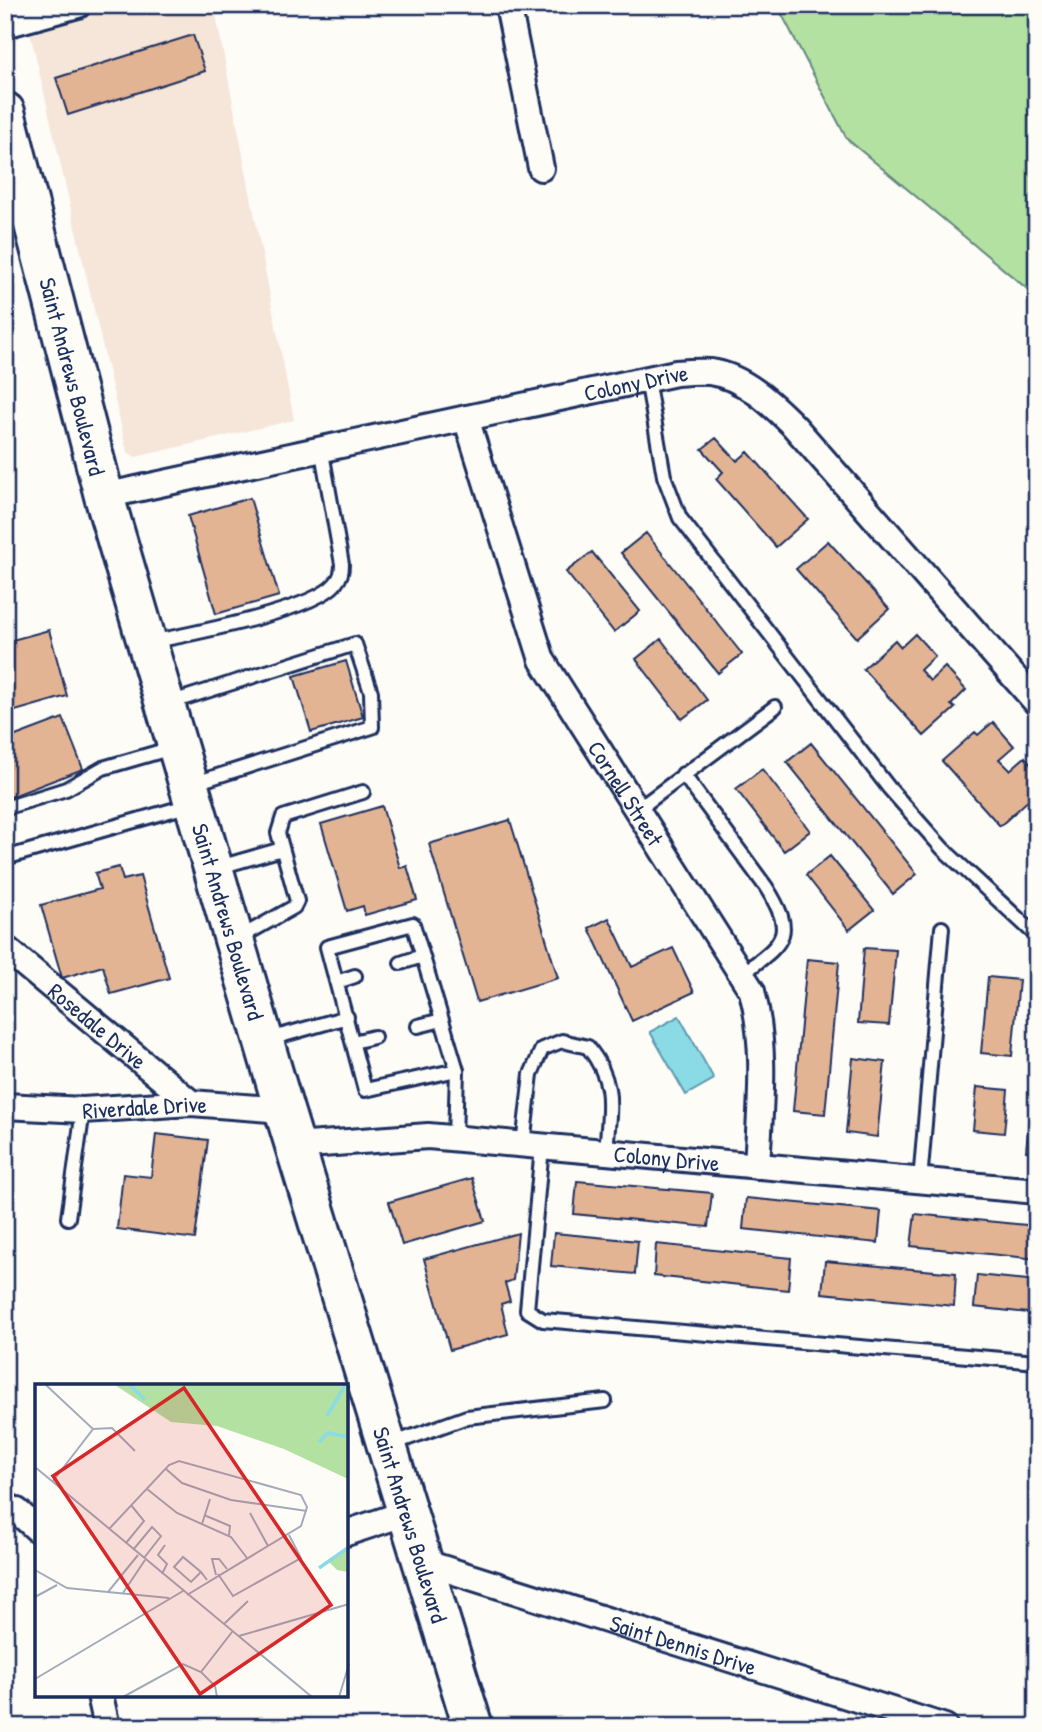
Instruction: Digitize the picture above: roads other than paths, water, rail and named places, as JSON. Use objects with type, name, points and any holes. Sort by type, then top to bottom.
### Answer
[{"type":"main road","name":"Saint Andrews Boulevard","points":[[5,112],[104,496],[284,1110],[472,1727]]},
{"type":"street","points":[[5,25],[78,5]]},
{"type":"street","points":[[508,5],[541,168]]},
{"type":"street","name":"Colony Drive","points":[[104,496],[321,447],[676,373],[712,372],[743,385],[769,401],[1037,703]]},
{"type":"street","name":"Cornell Street","points":[[466,418],[542,660],[751,991],[759,1018],[762,1056],[757,1166]]},
{"type":"street","name":"Rosedale Drive","points":[[5,948],[191,1103]]},
{"type":"street","name":"Riverdale Drive","points":[[5,1106],[83,1110],[191,1103],[284,1110]]},
{"type":"street","name":"Colony Drive","points":[[295,1146],[428,1136],[1037,1191]]},
{"type":"street","points":[[5,1505],[17,1511],[35,1527]]},
{"type":"street","points":[[348,1532],[406,1513]]},
{"type":"street","name":"Saint Dennis Drive","points":[[422,1562],[945,1727]]},
{"type":"street","points":[[100,1697],[107,1727]]},
{"type":"lane","points":[[647,379],[664,476],[680,518],[889,788],[943,849],[1037,936]]},
{"type":"lane","points":[[147,643],[223,627],[286,608],[334,585],[342,574],[342,564],[321,447]]},
{"type":"lane","points":[[5,858],[191,794],[372,727],[371,691],[355,644],[165,705]]},
{"type":"lane","points":[[637,810],[775,707]]},
{"type":"lane","points":[[5,808],[66,789],[103,768],[178,746]]},
{"type":"lane","points":[[683,774],[776,903],[783,937],[777,948],[741,975]]},
{"type":"lane","points":[[234,940],[294,907],[297,901],[278,833],[284,817],[363,792]]},
{"type":"lane","points":[[214,869],[282,849]]},
{"type":"lane","points":[[455,1139],[457,1070],[412,924],[327,947],[365,1090],[457,1070]]},
{"type":"lane","points":[[920,1181],[942,928]]},
{"type":"lane","points":[[401,962],[422,956]]},
{"type":"lane","points":[[337,982],[355,976]]},
{"type":"lane","points":[[264,1041],[347,1017]]},
{"type":"lane","points":[[418,1026],[442,1020]]},
{"type":"lane","points":[[353,1042],[374,1037]]},
{"type":"lane","points":[[606,1152],[610,1095],[604,1068],[588,1047],[562,1041],[542,1049],[531,1074],[533,1146],[527,1310],[543,1320],[1037,1362]]},
{"type":"lane","points":[[68,1218],[83,1110]]},
{"type":"lane","points":[[386,1446],[467,1417],[605,1401]]},
{"type":"water","points":[[679,1016],[714,1079],[686,1095],[650,1032]]}]
